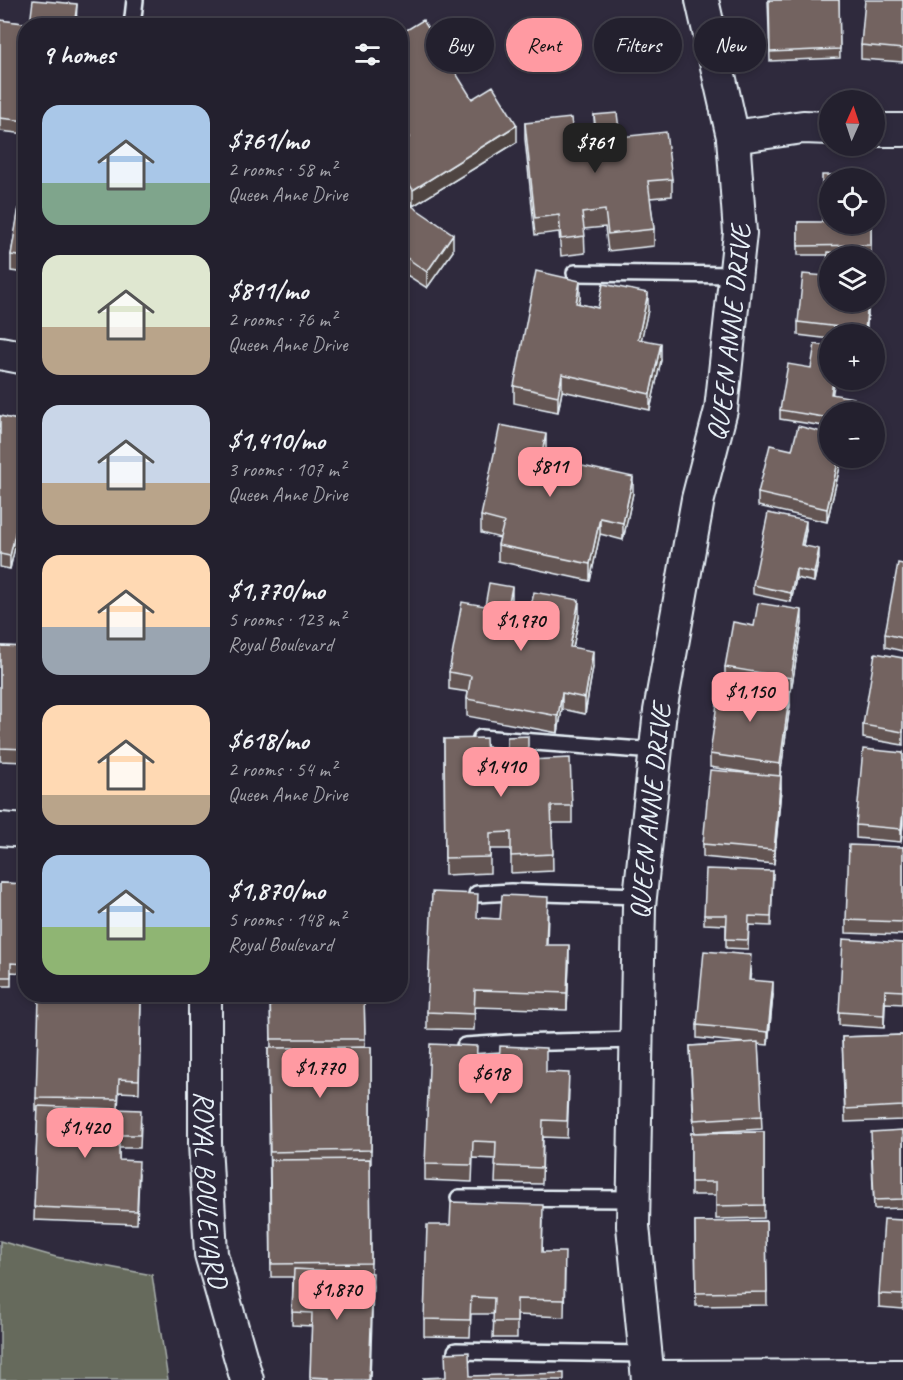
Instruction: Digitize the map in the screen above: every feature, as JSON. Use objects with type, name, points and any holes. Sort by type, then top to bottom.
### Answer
[{"type":"street","name":"QUEEN ANNE DRIVE","points":[[647,1370],[633,1226],[640,896],[660,711],[698,499],[721,410],[740,233],[733,137],[702,0]]},
{"type":"street","points":[[733,137],[819,128]]},
{"type":"street","points":[[885,130],[903,130]]},
{"type":"street","points":[[0,352],[18,356]]},
{"type":"street","points":[[0,829],[18,830]]},
{"type":"street","name":"ROYAL BOULEVARD","points":[[205,1002],[205,1143],[211,1254],[248,1380]]},
{"type":"street","points":[[647,1370],[903,1376]]},
{"type":"lane","points":[[133,18],[135,0]]},
{"type":"lane","points":[[575,273],[736,275]]},
{"type":"lane","points":[[481,738],[655,751]]},
{"type":"lane","points":[[477,894],[511,892],[640,896]]},
{"type":"lane","points":[[465,1046],[637,1040]]},
{"type":"lane","points":[[459,1198],[634,1199]]},
{"type":"lane","points":[[456,1351],[647,1370]]},
{"type":"green space","points":[[0,1241],[56,1257],[152,1275],[168,1380],[0,1380]]},
{"type":"building","points":[[33,0],[77,4],[75,18],[31,18]]},
{"type":"building","points":[[769,0],[839,0],[840,49],[770,52]]},
{"type":"building","points":[[865,0],[903,0],[903,49],[861,45]]},
{"type":"building","points":[[0,20],[18,22],[18,120],[0,118]]},
{"type":"building","points":[[423,20],[426,25],[426,72],[455,72],[472,99],[493,86],[517,125],[413,190],[408,182],[408,138],[410,137],[408,134],[408,29]]},
{"type":"building","points":[[617,113],[620,137],[666,132],[672,179],[648,181],[654,229],[608,234],[605,210],[582,213],[585,236],[561,239],[559,215],[535,218],[525,123],[571,118],[574,142],[597,139],[594,115]]},
{"type":"building","points":[[408,203],[453,234],[427,272],[408,259]]},
{"type":"building","points":[[18,212],[18,256],[11,255]]},
{"type":"building","points":[[798,222],[819,222],[819,234],[871,234],[871,245],[798,246]]},
{"type":"building","points":[[536,271],[580,281],[576,303],[598,308],[603,284],[648,293],[638,339],[661,343],[650,394],[562,374],[558,396],[514,386]]},
{"type":"building","points":[[803,274],[819,275],[819,312],[867,312],[866,324],[819,325],[798,322]]},
{"type":"building","points":[[815,344],[819,345],[819,390],[832,390],[831,394],[854,398],[853,402],[819,402],[819,416],[780,410],[788,364],[811,368]]},
{"type":"building","points":[[0,416],[18,420],[18,521],[10,556],[0,554]]},
{"type":"building","points":[[500,425],[546,434],[541,457],[633,477],[623,523],[600,518],[590,564],[498,545],[504,522],[481,516]]},
{"type":"building","points":[[798,426],[819,431],[819,468],[837,468],[827,509],[758,493],[770,445],[792,450]]},
{"type":"building","points":[[768,513],[806,521],[801,545],[819,549],[814,573],[796,569],[791,593],[753,585]]},
{"type":"building","points":[[898,563],[903,564],[903,638],[885,634]]},
{"type":"building","points":[[489,583],[512,587],[507,611],[529,615],[534,592],[579,600],[570,647],[593,651],[585,698],[562,693],[558,716],[467,699],[471,676],[449,672],[462,602],[485,606]]},
{"type":"building","points":[[758,603],[802,610],[791,678],[725,667],[733,622],[754,626]]},
{"type":"building","points":[[0,646],[18,647],[18,749],[0,748]]},
{"type":"building","points":[[875,653],[903,658],[903,732],[863,725]]},
{"type":"building","points":[[720,682],[790,691],[780,764],[710,754]]},
{"type":"building","points":[[528,736],[528,760],[570,758],[572,806],[551,806],[553,854],[511,856],[511,832],[490,833],[490,857],[445,858],[444,739],[486,738],[487,761],[507,760],[507,737]]},
{"type":"building","points":[[863,749],[903,753],[901,829],[856,825]]},
{"type":"building","points":[[710,770],[781,776],[774,850],[703,844]]},
{"type":"building","points":[[849,845],[903,847],[903,922],[846,920]]},
{"type":"building","points":[[706,869],[773,871],[771,917],[749,916],[748,940],[726,939],[727,915],[704,915]]},
{"type":"building","points":[[0,883],[18,884],[18,963],[11,963],[11,977],[0,977]]},
{"type":"building","points":[[432,892],[478,894],[477,918],[500,919],[502,895],[548,897],[546,945],[569,945],[567,993],[475,990],[474,1014],[427,1012]]},
{"type":"building","points":[[843,939],[903,943],[903,991],[885,990],[884,1015],[839,1012]]},
{"type":"building","points":[[704,951],[751,955],[749,980],[773,982],[768,1032],[697,1025]]},
{"type":"building","points":[[39,1002],[141,1002],[139,1080],[119,1079],[118,1099],[36,1098]]},
{"type":"building","points":[[270,1002],[364,1002],[365,1039],[271,1039]]},
{"type":"building","points":[[903,1035],[903,1106],[845,1109],[842,1037]]},
{"type":"building","points":[[758,1042],[762,1116],[694,1120],[690,1046]]},
{"type":"building","points":[[430,1044],[477,1046],[476,1070],[499,1071],[500,1046],[546,1048],[546,1072],[569,1073],[567,1121],[543,1120],[542,1168],[495,1166],[496,1142],[473,1141],[472,1165],[425,1164]]},
{"type":"building","points":[[371,1047],[371,1150],[270,1152],[268,1048]]},
{"type":"building","points":[[38,1106],[141,1110],[140,1135],[119,1135],[119,1160],[139,1161],[137,1211],[34,1207]]},
{"type":"building","points":[[903,1130],[903,1199],[874,1200],[871,1132]]},
{"type":"building","points":[[764,1132],[764,1205],[716,1206],[716,1182],[691,1182],[691,1133]]},
{"type":"building","points":[[370,1159],[371,1263],[271,1264],[270,1160]]},
{"type":"building","points":[[451,1202],[543,1205],[542,1252],[565,1252],[564,1300],[517,1299],[517,1322],[493,1322],[494,1298],[471,1297],[470,1320],[424,1319],[427,1225],[450,1225]]},
{"type":"building","points":[[884,1219],[903,1220],[903,1295],[879,1294]]},
{"type":"building","points":[[766,1221],[767,1292],[696,1293],[695,1222]]},
{"type":"building","points":[[294,1269],[373,1273],[369,1380],[329,1380],[329,1378],[310,1377],[312,1313],[292,1312]]},
{"type":"building","points":[[469,1352],[470,1376],[564,1373],[564,1380],[423,1380],[423,1378],[446,1377],[445,1353]]}]
